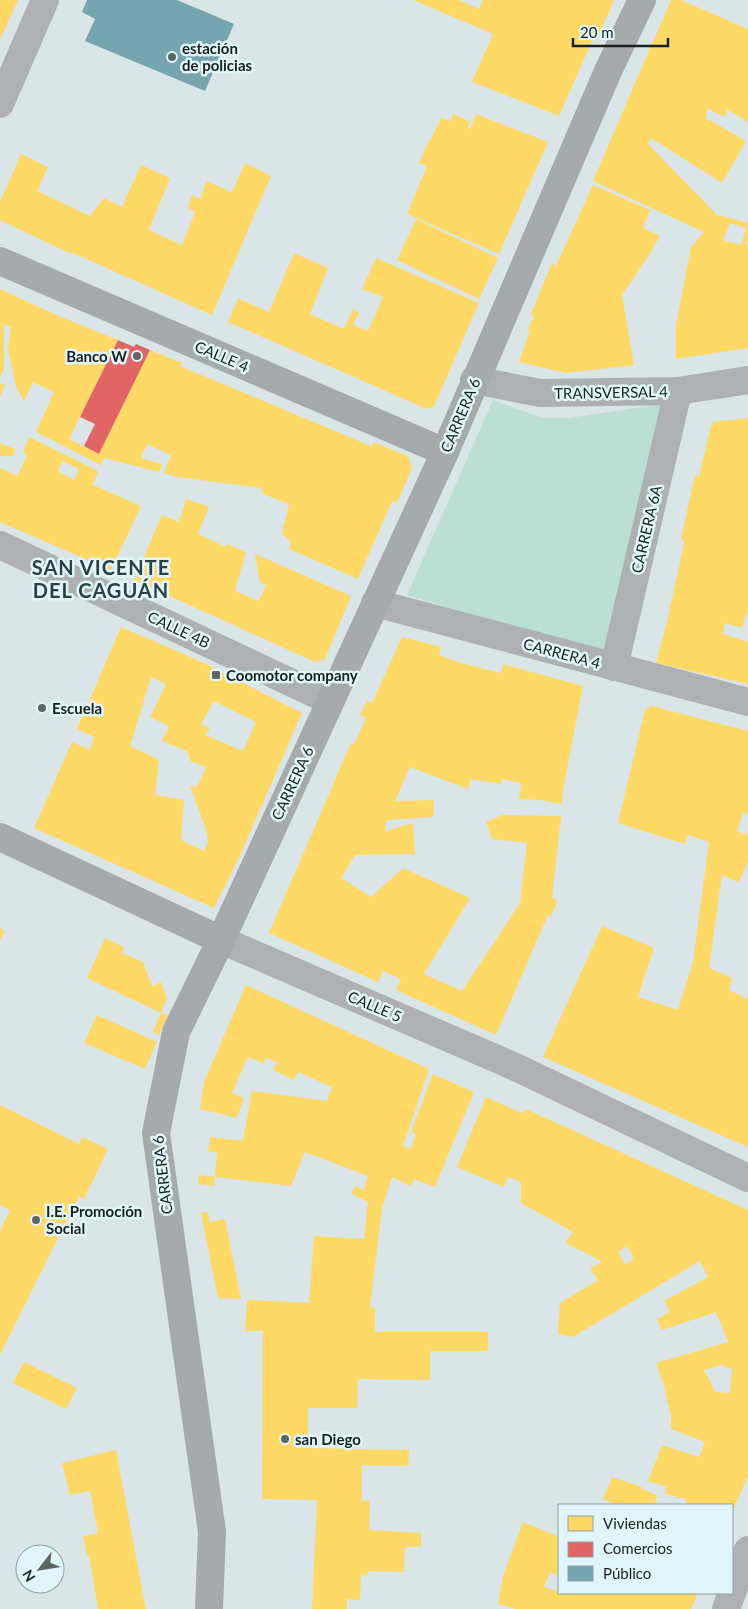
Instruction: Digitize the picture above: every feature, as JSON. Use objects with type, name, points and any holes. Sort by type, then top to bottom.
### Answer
[{"type":"main road","name":"CARRERA 6","points":[[209,1609],[212,1532],[156,1133],[176,1032],[221,940],[444,452],[600,89],[642,0]]},
{"type":"main road","name":"CALLE 4","points":[[0,260],[444,452]]},
{"type":"main road","name":"CALLE 5","points":[[0,837],[221,940]]},
{"type":"street","points":[[0,104],[45,0]]},
{"type":"street","name":"TRANSVERSAL 4","points":[[474,380],[540,393],[678,391],[748,380]]},
{"type":"street","name":"CARRERA 6A","points":[[614,667],[678,391]]},
{"type":"street","name":"CALLE 4B","points":[[0,545],[330,701]]},
{"type":"street","name":"CARRERA 4","points":[[375,603],[748,702]]},
{"type":"street","name":"CALLE 5","points":[[221,940],[511,1065],[748,1178]]},
{"type":"street","points":[[736,1596],[748,1550]]},
{"type":"green space","points":[[493,400],[542,418],[569,418],[662,404],[609,655],[407,595]]},
{"type":"building: Viviendas","points":[[0,0],[18,0],[0,40]]},
{"type":"building: Viviendas","points":[[413,0],[459,0],[479,9],[483,0],[614,0],[596,41],[593,39],[559,116],[472,82],[493,34]]},
{"type":"building: Viviendas","points":[[671,0],[681,0],[748,29],[748,122],[727,109],[725,117],[707,109],[706,118],[746,141],[722,183],[651,138],[648,144],[718,216],[748,223],[746,245],[748,245],[748,348],[676,359],[676,325],[691,247],[704,232],[593,181],[650,45],[654,40]],"holes":[[[730,223],[746,228],[741,245],[723,240]]]},
{"type":"building: Viviendas","points":[[453,114],[470,122],[468,128],[470,129],[476,114],[548,142],[499,254],[407,214],[427,166],[419,163],[429,140],[441,118],[451,121]]},
{"type":"building: Viviendas","points":[[21,154],[48,167],[37,191],[90,216],[104,198],[122,207],[141,165],[170,178],[149,230],[182,245],[195,212],[188,208],[192,195],[201,199],[206,181],[232,192],[245,163],[271,176],[212,315],[69,253],[0,220],[0,202]]},
{"type":"building: Viviendas","points":[[593,185],[650,210],[643,228],[660,236],[622,295],[634,365],[566,373],[519,362],[530,331],[527,330],[534,316],[531,314],[552,263],[556,266]]},
{"type":"building: Viviendas","points":[[416,219],[498,258],[479,299],[397,260]]},
{"type":"building: Viviendas","points":[[294,253],[328,268],[310,314],[344,329],[353,309],[359,312],[353,325],[368,331],[383,297],[362,289],[376,258],[479,303],[434,406],[427,409],[228,322],[238,298],[269,312]]},
{"type":"building: Viviendas","points":[[0,289],[54,314],[118,340],[69,439],[99,454],[150,350],[182,363],[180,366],[372,447],[373,442],[408,456],[412,468],[397,503],[392,501],[358,579],[289,549],[291,543],[282,533],[289,504],[263,494],[261,488],[177,477],[164,473],[171,455],[147,444],[141,458],[162,464],[159,472],[104,458],[101,465],[36,432],[54,392],[33,382],[24,401],[16,387],[8,349],[11,327],[4,324],[4,369],[0,377]]},
{"type":"building: Viviendas","points":[[0,383],[5,385],[0,398]]},
{"type":"building: Viviendas","points":[[748,418],[748,614],[746,613],[742,628],[725,623],[723,634],[748,642],[748,684],[656,663],[684,544],[684,540],[681,539],[695,475],[699,477],[711,426],[713,422]]},
{"type":"building: Viviendas","points":[[29,437],[98,471],[93,485],[141,506],[111,570],[0,522],[0,468],[18,476],[27,454],[23,452]],"holes":[[[62,461],[79,469],[74,480],[58,471]]]},
{"type":"building: Viviendas","points":[[0,443],[15,449],[13,456],[0,456]]},
{"type":"building: Viviendas","points":[[186,499],[209,507],[198,534],[226,547],[227,544],[246,552],[235,591],[259,601],[266,585],[260,583],[255,554],[351,596],[325,659],[315,662],[134,580],[162,515],[179,522]]},
{"type":"building: Viviendas","points":[[121,627],[202,662],[302,713],[239,858],[214,908],[34,828],[72,742],[90,750],[94,737],[77,729]],"holes":[[[151,677],[166,684],[150,717],[169,726],[162,741],[187,751],[190,761],[206,767],[197,787],[190,786],[206,829],[208,842],[204,851],[181,840],[184,800],[155,795],[159,760],[130,746]],[[214,701],[256,722],[243,751],[205,735],[210,728],[201,724]]]},
{"type":"building: Viviendas","points":[[402,637],[441,647],[439,655],[461,663],[501,673],[503,664],[583,686],[562,804],[519,799],[521,783],[502,779],[501,784],[471,779],[468,789],[410,767],[395,801],[434,800],[433,817],[387,820],[385,831],[413,823],[415,854],[355,855],[341,878],[371,897],[403,868],[470,898],[424,974],[462,991],[520,903],[527,843],[492,839],[486,822],[502,815],[561,816],[552,898],[557,899],[556,905],[551,916],[548,915],[496,1035],[396,990],[401,979],[383,971],[378,982],[269,933],[351,743],[354,745],[366,718],[360,715],[367,701],[372,703]]},
{"type":"building: Viviendas","points":[[652,706],[748,731],[748,814],[743,813],[737,831],[748,835],[748,861],[739,882],[722,875],[709,968],[732,978],[729,990],[748,999],[748,1147],[543,1057],[602,926],[654,948],[638,997],[678,1010],[693,962],[709,842],[688,835],[685,844],[618,823],[645,710]]},
{"type":"building: Viviendas","points":[[0,928],[5,931],[0,941]]},
{"type":"building: Viviendas","points":[[105,938],[124,947],[122,953],[143,962],[152,986],[161,982],[167,998],[161,1013],[87,978]]},
{"type":"building: Viviendas","points":[[246,985],[429,1069],[403,1146],[411,1149],[416,1134],[411,1132],[433,1074],[474,1092],[435,1187],[414,1179],[411,1186],[392,1177],[382,1208],[370,1307],[375,1308],[375,1332],[488,1332],[488,1351],[430,1351],[430,1380],[358,1379],[357,1408],[308,1408],[308,1448],[409,1450],[408,1466],[362,1465],[362,1501],[370,1501],[369,1530],[421,1533],[421,1547],[405,1547],[404,1572],[368,1571],[367,1576],[361,1575],[360,1600],[347,1599],[347,1609],[312,1609],[317,1500],[262,1499],[263,1331],[245,1331],[247,1300],[309,1303],[314,1236],[364,1239],[368,1202],[351,1194],[355,1186],[364,1190],[368,1176],[305,1152],[291,1186],[215,1177],[217,1152],[208,1152],[210,1137],[243,1141],[252,1091],[327,1101],[332,1087],[298,1072],[294,1080],[273,1070],[277,1062],[266,1058],[263,1063],[248,1057],[232,1093],[244,1098],[237,1118],[200,1109],[204,1082]]},
{"type":"building: Viviendas","points":[[161,1013],[168,1015],[159,1035],[153,1032]]},
{"type":"building: Viviendas","points":[[97,1015],[157,1042],[145,1069],[84,1043]]},
{"type":"building: Viviendas","points":[[486,1097],[522,1113],[526,1109],[748,1210],[748,1476],[733,1511],[733,1504],[685,1504],[687,1500],[664,1493],[667,1487],[648,1481],[662,1445],[699,1457],[705,1442],[671,1429],[671,1416],[663,1382],[656,1363],[728,1342],[716,1312],[662,1330],[657,1319],[670,1312],[664,1301],[708,1277],[700,1261],[573,1337],[558,1334],[560,1303],[598,1280],[590,1269],[602,1261],[565,1243],[573,1232],[521,1203],[521,1182],[508,1177],[504,1187],[457,1167]],"holes":[[[627,1246],[634,1259],[625,1264],[618,1252]],[[721,1365],[732,1369],[730,1393],[716,1392],[704,1370]]]},
{"type":"building: Viviendas","name":"I.E. Promoción Social","points":[[0,1105],[79,1144],[82,1137],[108,1149],[84,1199],[79,1196],[0,1355],[0,1231],[10,1210],[0,1205]]},
{"type":"building: Viviendas","points":[[199,1175],[215,1177],[214,1186],[198,1184]]},
{"type":"building: Viviendas","points":[[208,1212],[210,1222],[225,1219],[241,1299],[218,1298],[201,1213]]},
{"type":"building: Viviendas","points":[[24,1362],[77,1388],[66,1409],[13,1383]]},
{"type":"building: Viviendas","points":[[116,1450],[146,1609],[98,1609],[89,1555],[87,1556],[83,1536],[98,1533],[90,1491],[70,1495],[62,1463]]},
{"type":"building: Viviendas","points":[[612,1477],[642,1487],[642,1489],[657,1495],[655,1502],[660,1504],[615,1504],[603,1499]]},
{"type":"building: Viviendas","points":[[523,1522],[558,1537],[558,1576],[550,1572],[544,1587],[556,1591],[558,1586],[558,1594],[698,1594],[691,1609],[516,1609],[498,1604],[503,1576]]},
{"type":"building: Comercios","points":[[118,340],[134,347],[136,344],[150,350],[99,454],[84,446],[95,424],[80,417]]},
{"type":"building: Público","name":"estación de policias","points":[[87,0],[177,0],[234,24],[205,91],[85,41],[95,19],[82,12]]},
{"type":"place","name":"estación de policias","points":[[172,57]]},
{"type":"place","name":"Banco W","points":[[137,356]]},
{"type":"place","name":"Coomotor company","points":[[216,675]]},
{"type":"place","name":"Escuela","points":[[42,708]]},
{"type":"place","name":"I.E. Promoción Social","points":[[36,1220]]},
{"type":"place","name":"san Diego","points":[[285,1439]]},
{"type":"district","name":"SAN VICENTE DEL CAGUÁN","points":[[101,578]]}]
